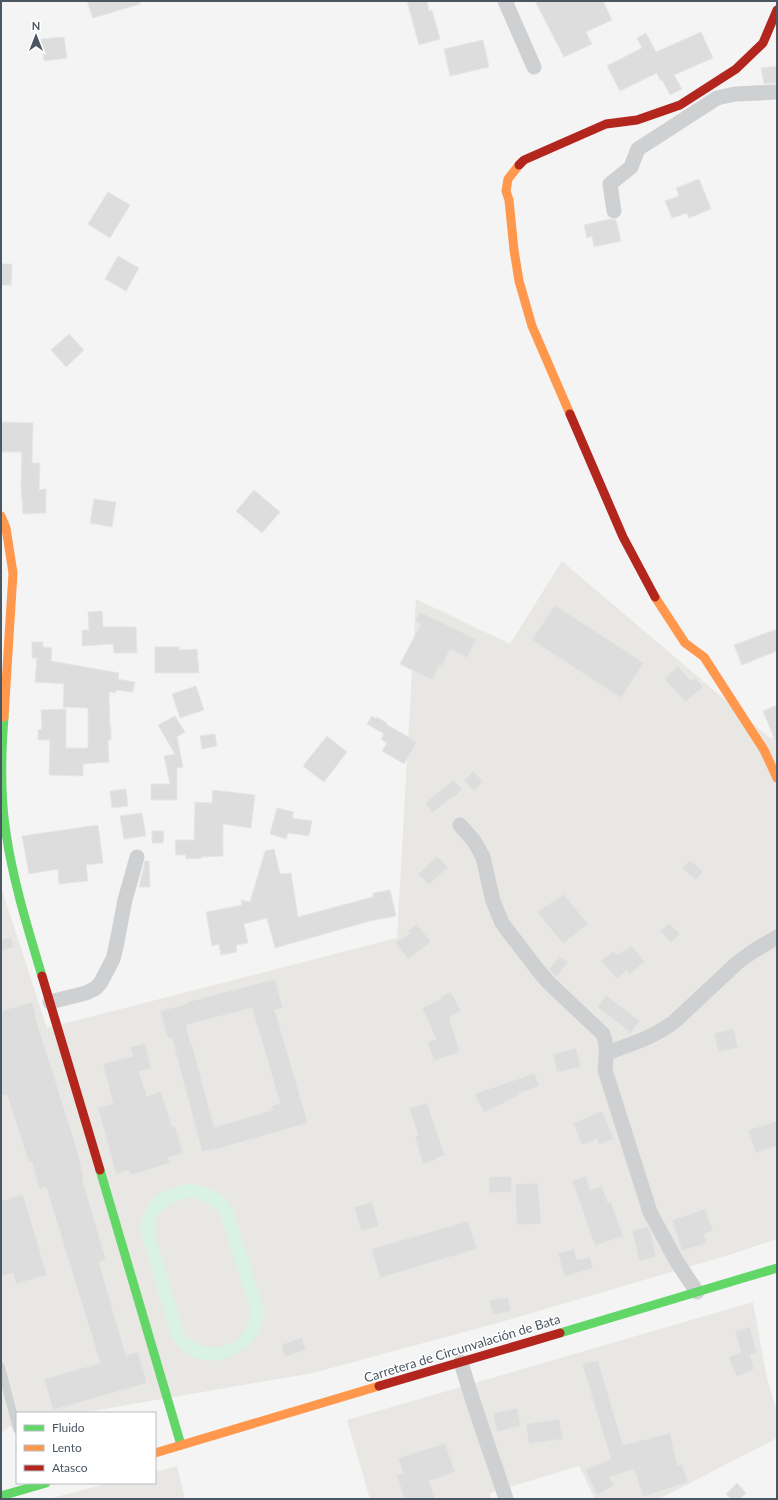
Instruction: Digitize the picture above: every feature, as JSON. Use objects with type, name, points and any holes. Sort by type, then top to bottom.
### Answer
[{"type":"street","points":[[505,1],[534,67]]},
{"type":"street","points":[[777,10],[763,43],[736,68],[680,105],[637,120],[606,124],[524,160],[508,179],[506,191],[511,214],[514,250],[519,281],[532,326],[623,537],[659,604],[685,643],[704,657],[764,750],[777,778]]},
{"type":"street","points":[[614,211],[610,184],[631,167],[638,149],[717,98],[735,94],[777,92]]},
{"type":"street","points":[[1,516],[6,528],[13,573],[1,777],[6,833],[14,872],[33,945],[181,1445]]},
{"type":"street","points":[[460,825],[474,842],[483,857],[493,901],[502,923],[549,983],[603,1034],[606,1041],[607,1053],[605,1070],[650,1212],[677,1262],[697,1292]]},
{"type":"street","points":[[50,1002],[86,993],[96,988],[101,982],[116,948],[125,900],[137,857]]},
{"type":"street","points":[[607,1053],[664,1030],[737,963],[777,937]]},
{"type":"street","name":"Carretera de Circunvalación de Bata","points":[[156,1453],[777,1268]]},
{"type":"street","points":[[461,1362],[476,1414],[488,1443],[506,1499]]},
{"type":"street","points":[[7,1496],[31,1485]]},
{"type":"lane","points":[[1,1367],[16,1425]]},
{"type":"shaded area","points":[[562,561],[770,738],[777,735],[777,1239],[729,1255],[501,1322],[313,1373],[87,1412],[16,1412],[16,1426],[9,1427],[1,1433],[1,887],[47,1028],[397,938],[416,599],[510,644]]},
{"type":"shaded area","points":[[753,1302],[767,1379],[777,1411],[777,1438],[659,1499],[595,1499],[579,1466],[490,1493],[491,1499],[370,1499],[347,1420]]},
{"type":"shaded area","points":[[177,1466],[185,1499],[48,1499],[106,1484],[156,1484],[156,1472]]},
{"type":"green space","points":[[186,1184],[204,1186],[220,1194],[233,1208],[264,1311],[261,1326],[251,1343],[236,1354],[227,1358],[208,1360],[195,1358],[187,1353],[172,1339],[140,1231],[145,1211],[149,1204],[159,1194]],"holes":[[[191,1197],[208,1203],[220,1213],[251,1313],[245,1329],[236,1342],[217,1348],[200,1346],[185,1335],[154,1233],[156,1217],[171,1203]]]},
{"type":"building","points":[[87,1],[140,1],[140,4],[93,18]]},
{"type":"building","points":[[407,1],[427,1],[429,11],[432,10],[440,39],[419,45]]},
{"type":"building","points":[[535,1],[603,1],[612,20],[586,32],[592,44],[564,57]]},
{"type":"building","points":[[701,32],[713,58],[674,75],[682,89],[670,95],[662,80],[660,81],[657,73],[620,91],[607,66],[642,48],[637,38],[646,33],[656,52]]},
{"type":"building","points":[[64,37],[67,58],[44,61],[41,39]]},
{"type":"building","points":[[483,40],[489,67],[450,76],[444,49]]},
{"type":"building","points":[[777,66],[777,83],[764,84],[761,68]]},
{"type":"building","points":[[699,179],[711,209],[689,218],[687,213],[672,218],[665,201],[679,196],[676,188]]},
{"type":"building","points":[[108,192],[130,205],[110,238],[88,224]]},
{"type":"building","points":[[610,219],[616,220],[621,241],[594,247],[592,236],[587,238],[584,225]]},
{"type":"building","points":[[118,256],[139,268],[126,291],[105,279]]},
{"type":"building","points":[[1,264],[12,264],[11,285],[1,285]]},
{"type":"building","points":[[69,334],[84,350],[66,367],[51,350]]},
{"type":"building","points":[[1,422],[33,423],[32,463],[40,463],[39,490],[46,489],[46,513],[23,514],[21,486],[22,452],[1,452]]},
{"type":"building","points":[[254,490],[280,512],[262,533],[236,511]]},
{"type":"building","points":[[94,499],[116,502],[112,527],[90,523]]},
{"type":"building","points":[[555,605],[644,663],[621,698],[532,640]]},
{"type":"building","points":[[102,611],[103,627],[136,627],[137,653],[114,653],[113,644],[82,646],[82,630],[89,630],[88,612]]},
{"type":"building","points":[[420,612],[476,639],[467,658],[450,649],[442,666],[440,665],[432,680],[400,664],[421,624],[415,621]]},
{"type":"building","points":[[777,629],[777,651],[742,665],[734,645]]},
{"type":"building","points":[[32,642],[43,642],[43,647],[52,648],[51,661],[119,673],[118,679],[135,682],[133,692],[116,690],[116,693],[109,692],[111,740],[108,740],[109,762],[83,764],[83,776],[49,775],[50,740],[38,740],[38,730],[42,729],[41,710],[66,709],[66,748],[88,748],[88,708],[63,707],[64,684],[35,682],[37,658],[32,658]]},
{"type":"building","points":[[155,647],[179,647],[179,650],[197,649],[199,673],[155,673]]},
{"type":"building","points":[[678,666],[691,681],[695,678],[703,687],[685,702],[664,678]]},
{"type":"building","points":[[196,686],[204,710],[180,718],[172,694]]},
{"type":"building","points":[[777,705],[777,745],[763,711]]},
{"type":"building","points":[[175,716],[185,732],[177,737],[183,767],[177,768],[177,800],[151,800],[151,784],[170,784],[164,756],[175,754],[158,725]]},
{"type":"building","points":[[372,716],[376,719],[377,717],[417,742],[404,764],[382,751],[387,743],[381,739],[384,734],[367,724]]},
{"type":"building","points":[[215,734],[217,746],[202,749],[200,736]]},
{"type":"building","points":[[327,736],[347,752],[324,782],[303,766]]},
{"type":"building","points":[[473,771],[483,781],[474,791],[464,781]]},
{"type":"building","points":[[453,780],[462,789],[455,797],[454,796],[432,813],[425,803]]},
{"type":"building","points":[[126,789],[128,806],[112,808],[110,791]]},
{"type":"building","points":[[213,790],[255,795],[251,828],[223,824],[223,856],[186,859],[186,855],[176,855],[175,840],[194,840],[195,802],[212,803]]},
{"type":"building","points":[[277,808],[294,812],[292,818],[312,821],[309,836],[288,833],[286,839],[270,834]]},
{"type":"building","points":[[142,813],[146,836],[124,839],[120,816]]},
{"type":"building","points":[[98,825],[103,863],[86,865],[88,881],[59,884],[58,869],[29,874],[22,836]]},
{"type":"building","points":[[152,831],[164,831],[163,843],[152,843]]},
{"type":"building","points":[[274,849],[280,874],[291,873],[298,917],[373,897],[373,893],[390,890],[396,916],[370,921],[275,948],[267,918],[244,924],[248,943],[236,945],[237,952],[221,955],[219,944],[212,946],[206,912],[242,905],[241,900],[250,902],[265,851]]},
{"type":"building","points":[[437,856],[448,867],[429,885],[418,874]]},
{"type":"building","points":[[690,860],[703,872],[695,880],[682,868]]},
{"type":"building","points":[[145,861],[149,861],[150,887],[139,887]]},
{"type":"building","points":[[564,894],[588,924],[563,944],[537,912]]},
{"type":"building","points":[[669,923],[680,934],[671,943],[660,931]]},
{"type":"building","points":[[417,924],[431,942],[408,959],[395,943],[410,933],[408,931]]},
{"type":"building","points":[[11,937],[14,947],[1,951],[1,940]]},
{"type":"building","points":[[631,946],[645,961],[629,975],[626,971],[617,979],[601,961],[613,951],[617,955]]},
{"type":"building","points":[[559,956],[568,962],[556,977],[549,969]]},
{"type":"building","points":[[275,979],[283,1008],[275,1010],[308,1123],[202,1152],[172,1038],[168,1039],[160,1011],[187,1004],[187,1002]],"holes":[[[252,1008],[280,1103],[271,1106],[273,1110],[214,1127],[186,1025]]]},
{"type":"building","points":[[451,992],[461,1011],[449,1018],[460,1052],[434,1061],[427,1042],[436,1039],[422,1008],[441,999],[440,997]]},
{"type":"building","points":[[606,995],[640,1021],[631,1033],[597,1007]]},
{"type":"building","points":[[32,1002],[35,1016],[77,1149],[84,1177],[82,1178],[106,1260],[99,1262],[126,1355],[138,1352],[147,1383],[53,1410],[44,1379],[100,1363],[46,1187],[39,1189],[32,1162],[29,1163],[7,1095],[1,1096],[1,1011]]},
{"type":"building","points":[[734,1029],[738,1048],[718,1052],[714,1033]]},
{"type":"building","points":[[145,1043],[151,1068],[139,1072],[147,1096],[161,1091],[172,1127],[175,1126],[183,1153],[168,1158],[170,1163],[131,1175],[129,1170],[116,1174],[98,1108],[113,1104],[103,1064],[133,1056],[130,1047]]},
{"type":"building","points":[[576,1048],[581,1067],[557,1072],[553,1054]]},
{"type":"building","points":[[535,1073],[539,1086],[517,1094],[518,1096],[484,1113],[474,1094]]},
{"type":"building","points":[[427,1103],[445,1156],[423,1164],[415,1136],[418,1135],[409,1108]]},
{"type":"building","points":[[602,1111],[614,1139],[599,1145],[597,1139],[582,1145],[573,1123]]},
{"type":"building","points":[[777,1121],[777,1146],[756,1153],[748,1130]]},
{"type":"building","points":[[511,1176],[512,1192],[489,1193],[489,1177]]},
{"type":"building","points":[[586,1176],[590,1190],[602,1186],[608,1203],[611,1202],[623,1236],[595,1246],[572,1181]]},
{"type":"building","points":[[538,1183],[541,1224],[517,1225],[515,1184]]},
{"type":"building","points":[[23,1194],[47,1275],[16,1284],[13,1273],[1,1277],[1,1201]]},
{"type":"building","points":[[372,1202],[379,1226],[361,1231],[354,1207]]},
{"type":"building","points":[[705,1209],[713,1231],[704,1234],[707,1243],[682,1251],[672,1220]]},
{"type":"building","points":[[468,1221],[477,1249],[380,1278],[371,1249]]},
{"type":"building","points":[[648,1227],[651,1232],[656,1257],[639,1261],[632,1230]]},
{"type":"building","points":[[574,1249],[577,1260],[590,1257],[593,1268],[564,1277],[558,1253]]},
{"type":"building","points":[[508,1297],[511,1311],[493,1315],[489,1300]]},
{"type":"building","points":[[750,1327],[757,1353],[750,1355],[754,1369],[737,1377],[728,1357],[741,1352],[735,1331]]},
{"type":"building","points":[[302,1337],[306,1350],[285,1357],[281,1345]]},
{"type":"building","points":[[598,1360],[623,1445],[670,1433],[678,1466],[682,1464],[688,1482],[643,1497],[634,1469],[610,1477],[614,1486],[597,1495],[585,1470],[611,1459],[582,1364]]},
{"type":"building","points":[[517,1408],[521,1426],[497,1432],[493,1413]]},
{"type":"building","points":[[559,1419],[563,1439],[529,1444],[526,1424]]},
{"type":"building","points":[[445,1443],[455,1472],[429,1481],[435,1499],[404,1499],[397,1475],[403,1473],[398,1458]]},
{"type":"building","points":[[737,1483],[746,1493],[740,1499],[731,1499],[726,1494]]},
{"type":"traffic: fast","points":[[4,717],[2,775],[6,833],[26,923],[42,976]]},
{"type":"traffic: fast","points":[[100,1170],[181,1445]]},
{"type":"traffic: fast","points":[[560,1333],[777,1268]]},
{"type":"traffic: fast","points":[[1,1496],[43,1484]]},
{"type":"traffic: slow","points":[[519,165],[508,179],[506,191],[509,200],[519,281],[532,326],[570,414]]},
{"type":"traffic: slow","points":[[1,516],[6,528],[13,573],[4,717]]},
{"type":"traffic: slow","points":[[655,597],[685,643],[704,657],[764,750],[777,778]]},
{"type":"traffic: slow","points":[[156,1453],[379,1386]]},
{"type":"traffic: jam","points":[[519,165],[524,160],[606,124],[637,120],[680,105],[736,69],[763,43],[777,10]]},
{"type":"traffic: jam","points":[[570,414],[623,537],[655,597]]},
{"type":"traffic: jam","points":[[42,976],[100,1170]]},
{"type":"traffic: jam","points":[[379,1386],[560,1333]]}]
